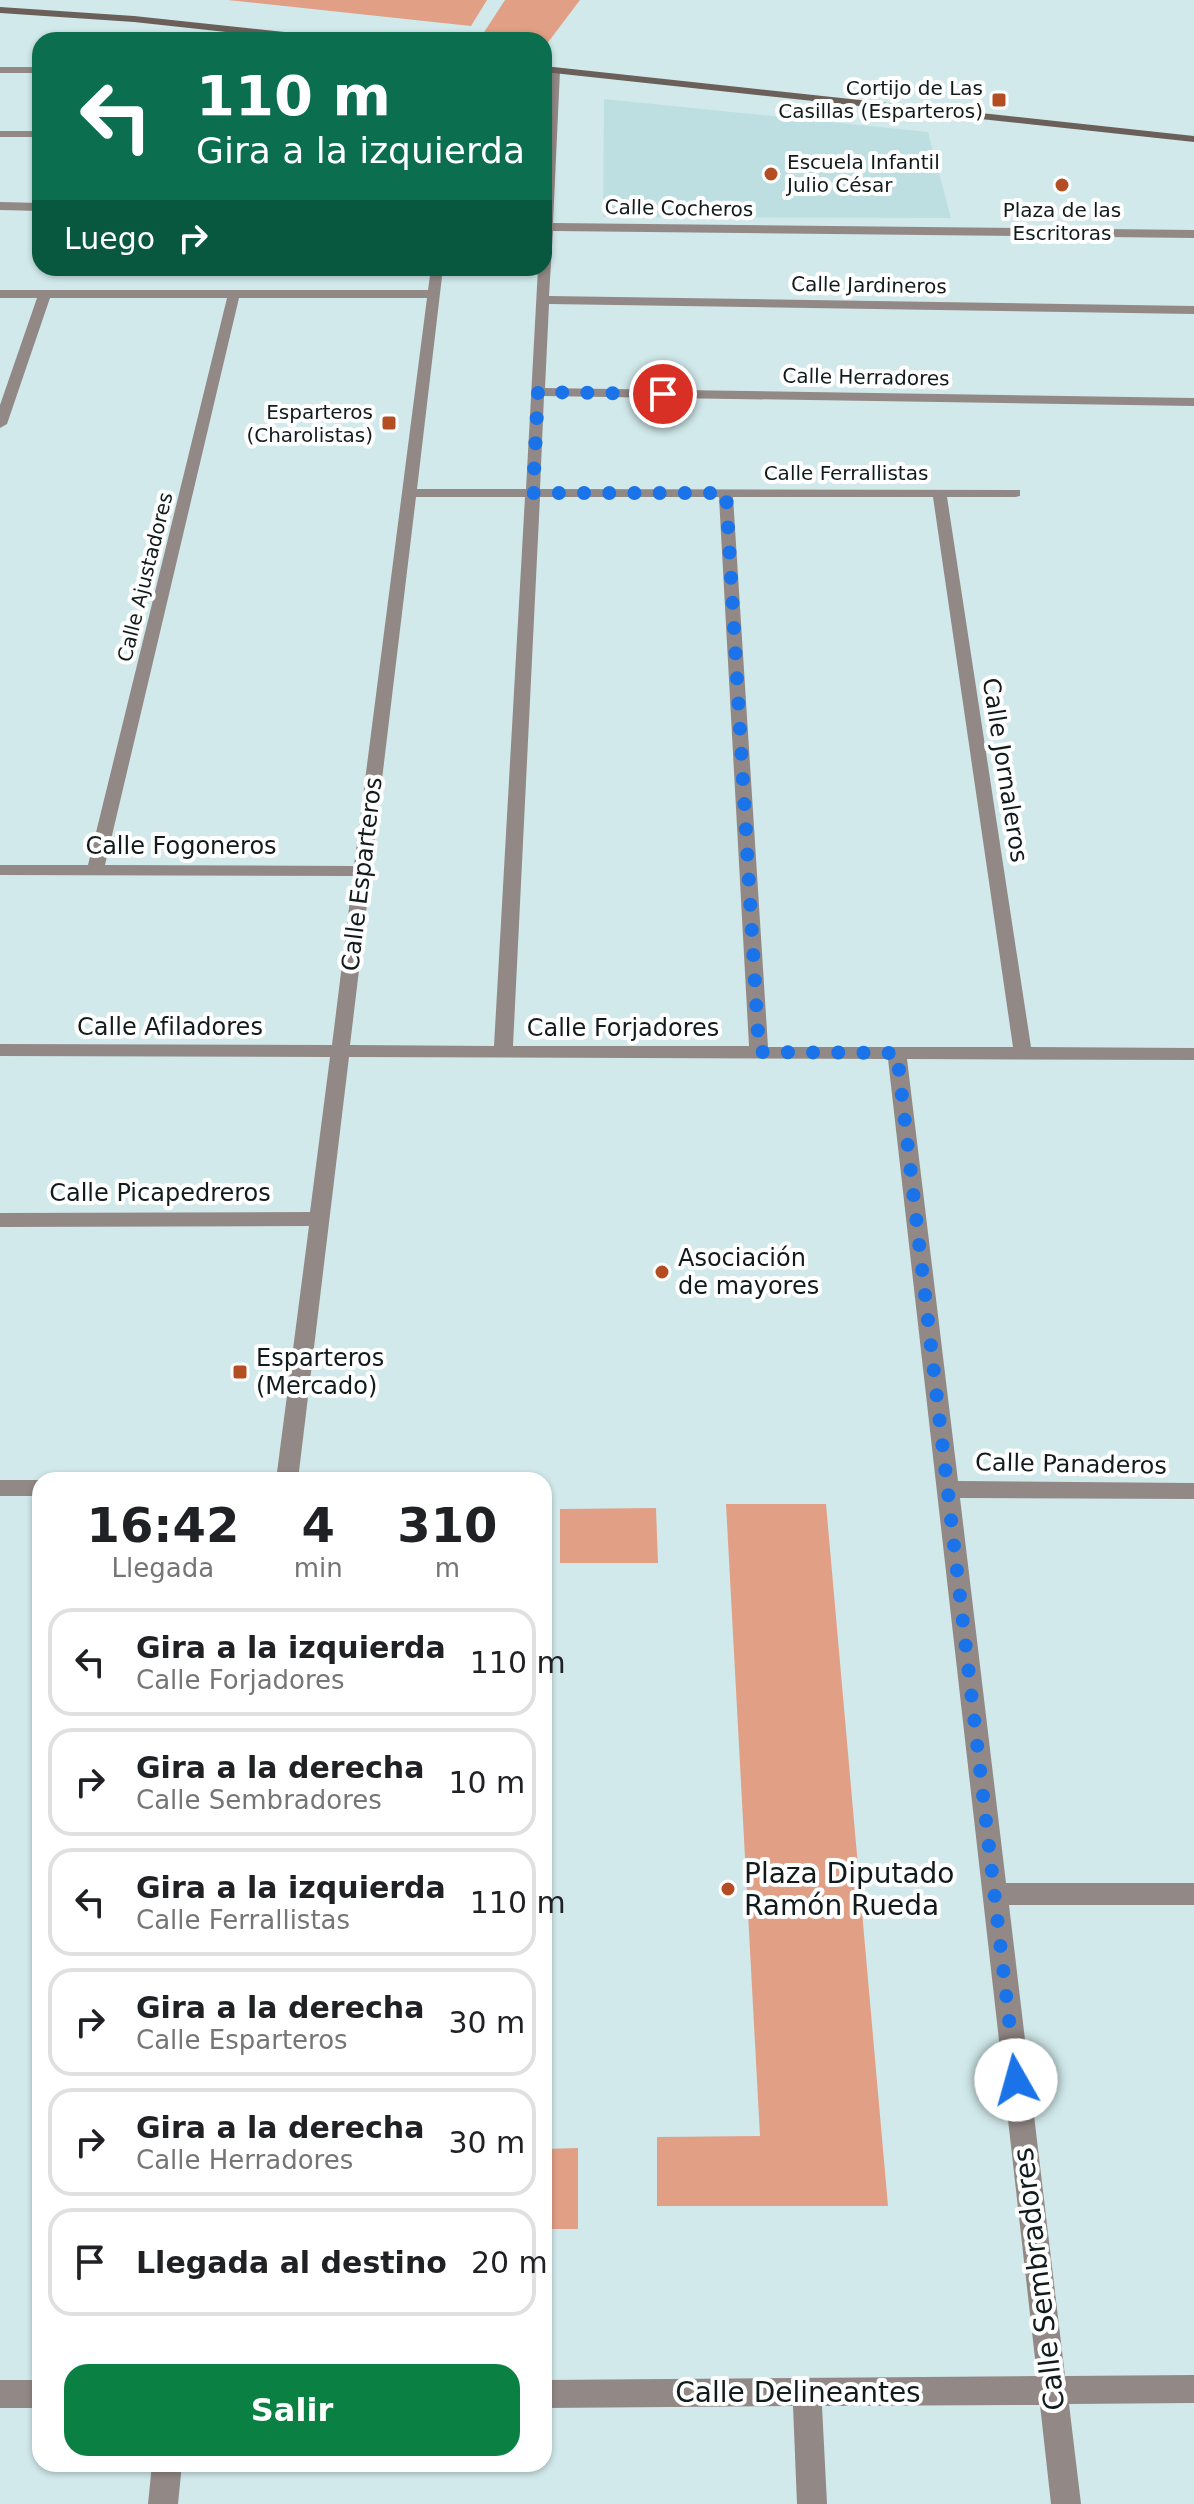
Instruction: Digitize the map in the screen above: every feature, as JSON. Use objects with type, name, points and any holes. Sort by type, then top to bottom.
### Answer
[{"type":"street","points":[[0,10],[134,19],[256,32]]},
{"type":"street","points":[[0,70],[32,70]]},
{"type":"street","points":[[552,70],[1194,139]]},
{"type":"street","points":[[0,134],[32,134]]},
{"type":"street","points":[[0,206],[32,207]]},
{"type":"street","name":"Calle Cocheros","points":[[552,227],[1194,234]]},
{"type":"street","name":"Calle Esparteros","points":[[288,1472],[436,276]]},
{"type":"street","points":[[503,1052],[544,276]]},
{"type":"street","points":[[0,294],[434,294]]},
{"type":"street","points":[[0,424],[45,294]]},
{"type":"street","name":"Calle Ajustadores","points":[[95,870],[234,294]]},
{"type":"street","name":"Calle Jardineros","points":[[543,300],[1194,310]]},
{"type":"street","name":"Calle Herradores","points":[[538,392],[1194,402]]},
{"type":"street","name":"Calle Ferrallistas","points":[[409,493],[1015,493]]},
{"type":"street","points":[[726,493],[759,1052]]},
{"type":"street","name":"Calle Jornaleros","points":[[939,493],[1023,1053]]},
{"type":"street","name":"Calle Fogoneros","points":[[0,870],[363,871]]},
{"type":"street","name":"Calle Afiladores","points":[[0,1050],[341,1051]]},
{"type":"street","name":"Calle Forjadores","points":[[341,1051],[1194,1054]]},
{"type":"street","name":"Calle Sembradores","points":[[897,1053],[1066,2504]]},
{"type":"street","name":"Calle Picapedreros","points":[[0,1220],[320,1219]]},
{"type":"street","points":[[0,1488],[32,1488]]},
{"type":"street","name":"Calle Panaderos","points":[[948,1489],[1194,1491]]},
{"type":"street","points":[[994,1894],[1194,1894]]},
{"type":"street","name":"Calle Delineantes","points":[[552,2394],[1194,2389]]},
{"type":"street","points":[[807,2392],[812,2504]]},
{"type":"street","points":[[0,2394],[32,2394]]},
{"type":"street","points":[[163,2504],[166,2472]]},
{"type":"shaded area","points":[[228,0],[487,0],[471,26]]},
{"type":"shaded area","points":[[505,0],[580,0],[552,37],[552,32],[484,32]]},
{"type":"shaded area","name":"Escuela Infantil Julio César","points":[[604,99],[928,132],[951,218],[603,217]]},
{"type":"shaded area","points":[[726,1504],[826,1504],[888,2206],[657,2206],[657,2137],[760,2136]]},
{"type":"shaded area","points":[[656,1508],[658,1563],[560,1563],[560,1509]]},
{"type":"shaded area","points":[[578,2148],[578,2229],[552,2229],[552,2149]]},
{"type":"place","name":"Cortijo de Las Casillas (Esparteros)","points":[[999,100]]},
{"type":"place","name":"Escuela Infantil Julio César","points":[[771,174]]},
{"type":"place","name":"Plaza de las Escritoras","points":[[1062,185]]},
{"type":"place","name":"Esparteros (Charolistas)","points":[[389,423]]},
{"type":"place","name":"Asociación de mayores","points":[[662,1272]]},
{"type":"place","name":"Esparteros (Mercado)","points":[[240,1372]]},
{"type":"place","name":"Plaza Diputado Ramón Rueda","points":[[728,1889]]},
{"type":"route","points":[[663,394],[538,392],[533,493],[726,493],[759,1052],[897,1053],[1016,2080]]}]
